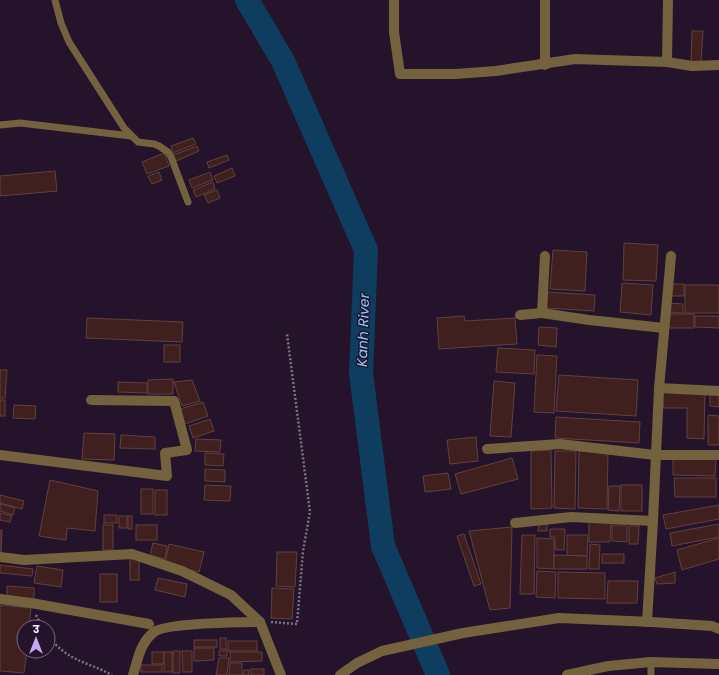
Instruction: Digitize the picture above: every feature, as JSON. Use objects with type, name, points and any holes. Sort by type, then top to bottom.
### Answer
[{"type":"street","points":[[394,0],[394,32],[400,74],[496,72],[576,59],[667,62],[692,66],[719,65]]},
{"type":"street","points":[[545,0],[545,65]]},
{"type":"street","points":[[667,62],[668,0]]},
{"type":"street","points":[[542,313],[545,256]]},
{"type":"street","points":[[647,622],[659,388],[671,256]]},
{"type":"street","points":[[520,315],[542,313],[589,320],[664,328]]},
{"type":"street","points":[[659,388],[719,391]]},
{"type":"street","points":[[0,455],[167,476],[165,453],[188,450],[174,401],[91,400]]},
{"type":"street","points":[[487,449],[560,444],[655,455],[719,455]]},
{"type":"street","points":[[514,523],[571,517],[653,522]]},
{"type":"street","points":[[0,557],[24,560],[132,554],[182,571],[231,596],[260,622],[281,675]]},
{"type":"street","points":[[0,600],[31,603],[149,624]]},
{"type":"street","points":[[340,675],[357,663],[382,651],[463,633],[559,618],[712,626],[719,629]]},
{"type":"street","points":[[133,675],[138,655],[145,642],[155,631],[180,625],[260,622]]},
{"type":"street","points":[[567,675],[608,666],[651,662],[719,664]]},
{"type":"lane","points":[[54,0],[61,23],[70,42],[124,128],[138,142],[154,144],[168,152],[188,202]]},
{"type":"lane","points":[[0,125],[20,122],[131,136]]},
{"type":"lane","points":[[651,662],[651,675]]},
{"type":"path","points":[[260,622],[297,624],[303,551],[310,512],[287,334]]},
{"type":"path","points":[[56,644],[71,657],[112,675]]},
{"type":"building","points":[[692,31],[703,31],[701,63],[691,63]]},
{"type":"building","points":[[193,138],[196,144],[173,153],[171,146]]},
{"type":"building","points":[[197,146],[199,151],[176,161],[173,155]]},
{"type":"building","points":[[164,153],[169,166],[147,174],[142,162]]},
{"type":"building","points":[[227,155],[229,160],[209,168],[207,162]]},
{"type":"building","points":[[232,168],[235,176],[217,183],[214,176]]},
{"type":"building","points":[[55,171],[57,191],[0,196],[0,176]]},
{"type":"building","points":[[159,172],[162,180],[152,184],[148,176]]},
{"type":"building","points":[[210,172],[213,180],[192,188],[189,180]]},
{"type":"building","points":[[213,182],[215,189],[196,197],[193,190]]},
{"type":"building","points":[[217,190],[220,198],[208,203],[204,195]]},
{"type":"building","points":[[624,243],[658,245],[656,281],[623,280]]},
{"type":"building","points":[[553,250],[587,252],[585,291],[550,289]]},
{"type":"building","points":[[622,283],[653,285],[651,315],[620,312]]},
{"type":"building","points":[[669,284],[684,284],[684,296],[669,296]]},
{"type":"building","points":[[685,285],[719,285],[719,313],[685,313]]},
{"type":"building","points":[[547,292],[595,295],[594,311],[546,308]]},
{"type":"building","points":[[669,303],[683,304],[683,313],[669,312]]},
{"type":"building","points":[[666,314],[694,314],[694,328],[666,328]]},
{"type":"building","points":[[464,316],[465,321],[515,318],[517,344],[439,349],[437,318]]},
{"type":"building","points":[[695,316],[719,316],[719,328],[695,327]]},
{"type":"building","points":[[87,318],[183,322],[182,342],[86,338]]},
{"type":"building","points":[[539,327],[557,328],[556,347],[538,345]]},
{"type":"building","points":[[164,345],[180,345],[180,362],[164,362]]},
{"type":"building","points":[[498,348],[535,350],[534,374],[496,372]]},
{"type":"building","points":[[537,355],[557,356],[554,413],[534,412]]},
{"type":"building","points":[[0,370],[7,370],[5,398],[0,398]]},
{"type":"building","points":[[559,375],[638,380],[636,416],[556,411]]},
{"type":"building","points":[[173,379],[173,394],[148,394],[148,380]]},
{"type":"building","points":[[192,380],[200,401],[182,406],[174,382]]},
{"type":"building","points":[[494,381],[515,383],[511,437],[490,436]]},
{"type":"building","points":[[118,382],[147,383],[147,393],[118,392]]},
{"type":"building","points":[[663,391],[705,392],[704,439],[687,438],[687,408],[663,408]]},
{"type":"building","points":[[710,393],[719,393],[719,407],[710,406]]},
{"type":"building","points":[[0,400],[5,400],[5,416],[0,416]]},
{"type":"building","points":[[203,402],[208,416],[185,424],[180,409]]},
{"type":"building","points":[[14,405],[36,406],[35,419],[13,418]]},
{"type":"building","points":[[708,415],[719,416],[719,445],[708,445]]},
{"type":"building","points":[[556,417],[640,422],[639,443],[555,438]]},
{"type":"building","points":[[210,419],[214,431],[193,438],[189,426]]},
{"type":"building","points":[[84,433],[115,434],[114,460],[82,459]]},
{"type":"building","points":[[121,435],[155,437],[155,449],[120,448]]},
{"type":"building","points":[[476,437],[478,461],[450,464],[447,440]]},
{"type":"building","points":[[196,439],[221,440],[220,452],[195,451]]},
{"type":"building","points":[[551,450],[552,508],[531,509],[531,451]]},
{"type":"building","points":[[555,451],[576,451],[575,509],[554,508]]},
{"type":"building","points":[[579,451],[608,452],[607,509],[578,508]]},
{"type":"building","points":[[205,453],[224,454],[223,466],[205,465]]},
{"type":"building","points":[[673,455],[716,456],[715,476],[673,475]]},
{"type":"building","points":[[512,458],[518,479],[461,494],[455,474]]},
{"type":"building","points":[[205,469],[225,470],[225,482],[205,481]]},
{"type":"building","points":[[448,473],[451,489],[425,492],[423,476]]},
{"type":"building","points":[[674,478],[716,478],[716,497],[675,497]]},
{"type":"building","points":[[50,480],[98,491],[95,531],[67,528],[66,540],[39,536]]},
{"type":"building","points":[[205,485],[231,486],[230,501],[204,500]]},
{"type":"building","points":[[621,485],[642,485],[642,511],[621,511]]},
{"type":"building","points":[[609,486],[620,486],[619,511],[608,510]]},
{"type":"building","points":[[141,489],[153,489],[153,514],[141,514]]},
{"type":"building","points":[[155,490],[167,490],[167,515],[155,515]]},
{"type":"building","points":[[0,495],[24,501],[22,509],[0,503]]},
{"type":"building","points":[[0,504],[15,508],[13,515],[0,511]]},
{"type":"building","points":[[719,505],[719,519],[666,529],[663,515]]},
{"type":"building","points":[[0,513],[12,516],[10,522],[0,520]]},
{"type":"building","points":[[104,515],[117,515],[117,523],[104,523]]},
{"type":"building","points":[[119,516],[127,516],[127,528],[119,528]]},
{"type":"building","points":[[128,516],[132,516],[132,529],[128,529]]},
{"type":"building","points":[[589,522],[611,522],[610,542],[589,542]]},
{"type":"building","points":[[539,524],[547,524],[547,531],[538,531]]},
{"type":"building","points":[[719,524],[719,537],[672,546],[670,533]]},
{"type":"building","points":[[103,525],[113,525],[113,550],[103,550]]},
{"type":"building","points":[[136,525],[157,525],[157,540],[136,540]]},
{"type":"building","points":[[612,525],[627,525],[627,542],[612,541]]},
{"type":"building","points":[[629,526],[639,526],[638,544],[629,544]]},
{"type":"building","points":[[512,527],[510,608],[490,610],[469,531]]},
{"type":"building","points":[[550,529],[565,529],[564,550],[555,550],[555,537],[550,537]]},
{"type":"building","points":[[0,530],[2,530],[1,555],[0,555]]},
{"type":"building","points":[[464,534],[481,584],[474,586],[457,536]]},
{"type":"building","points":[[522,535],[535,535],[534,594],[520,594]]},
{"type":"building","points":[[567,535],[588,535],[587,556],[567,556]]},
{"type":"building","points":[[537,538],[554,539],[554,569],[537,568]]},
{"type":"building","points":[[719,538],[719,559],[682,570],[677,550]]},
{"type":"building","points":[[153,543],[167,546],[165,559],[150,555]]},
{"type":"building","points":[[169,544],[204,552],[199,572],[165,564]]},
{"type":"building","points":[[590,544],[600,545],[599,569],[589,569]]},
{"type":"building","points":[[277,552],[297,552],[295,587],[276,586]]},
{"type":"building","points":[[602,554],[624,554],[624,563],[602,563]]},
{"type":"building","points":[[554,555],[587,556],[587,569],[554,569]]},
{"type":"building","points":[[130,558],[139,558],[139,580],[130,580]]},
{"type":"building","points":[[0,565],[33,569],[32,576],[0,573]]},
{"type":"building","points":[[37,566],[63,570],[61,587],[34,583]]},
{"type":"building","points":[[537,571],[556,572],[555,598],[536,597]]},
{"type":"building","points":[[558,572],[605,573],[605,599],[558,598]]},
{"type":"building","points":[[675,572],[675,583],[657,584],[655,578]]},
{"type":"building","points":[[100,574],[117,574],[117,602],[100,602]]},
{"type":"building","points":[[158,578],[187,584],[185,597],[155,590]]},
{"type":"building","points":[[608,581],[638,581],[637,603],[607,603]]},
{"type":"building","points":[[7,586],[34,588],[34,601],[7,599]]},
{"type":"building","points":[[272,588],[294,589],[292,619],[271,618]]},
{"type":"building","points":[[0,605],[31,608],[30,619],[16,619],[16,659],[26,659],[24,673],[0,671]]},
{"type":"building","points":[[220,638],[226,638],[226,649],[220,649]]},
{"type":"building","points":[[194,640],[217,640],[217,647],[194,647]]},
{"type":"building","points":[[228,641],[257,641],[257,651],[228,651]]},
{"type":"building","points":[[194,648],[214,648],[214,660],[194,661]]},
{"type":"building","points":[[227,650],[227,656],[219,656],[219,651]]},
{"type":"building","points":[[173,651],[180,651],[180,673],[173,673]]},
{"type":"building","points":[[182,651],[192,651],[192,672],[183,672]]},
{"type":"building","points":[[152,652],[164,652],[164,664],[152,664]]},
{"type":"building","points":[[164,652],[172,652],[172,672],[164,672]]},
{"type":"building","points":[[230,652],[262,652],[262,661],[230,662]]},
{"type":"building","points":[[219,658],[229,658],[227,675],[216,675]]},
{"type":"building","points":[[230,663],[242,663],[242,675],[229,675]]},
{"type":"building","points":[[141,665],[162,665],[162,672],[141,672]]},
{"type":"building","points":[[251,669],[264,669],[264,675],[251,675]]},
{"type":"building","points":[[244,670],[249,670],[249,675],[243,675]]},
{"type":"waterway","name":"Kanh River","points":[[247,0],[283,61],[366,250],[361,373],[383,546],[438,675]]}]
